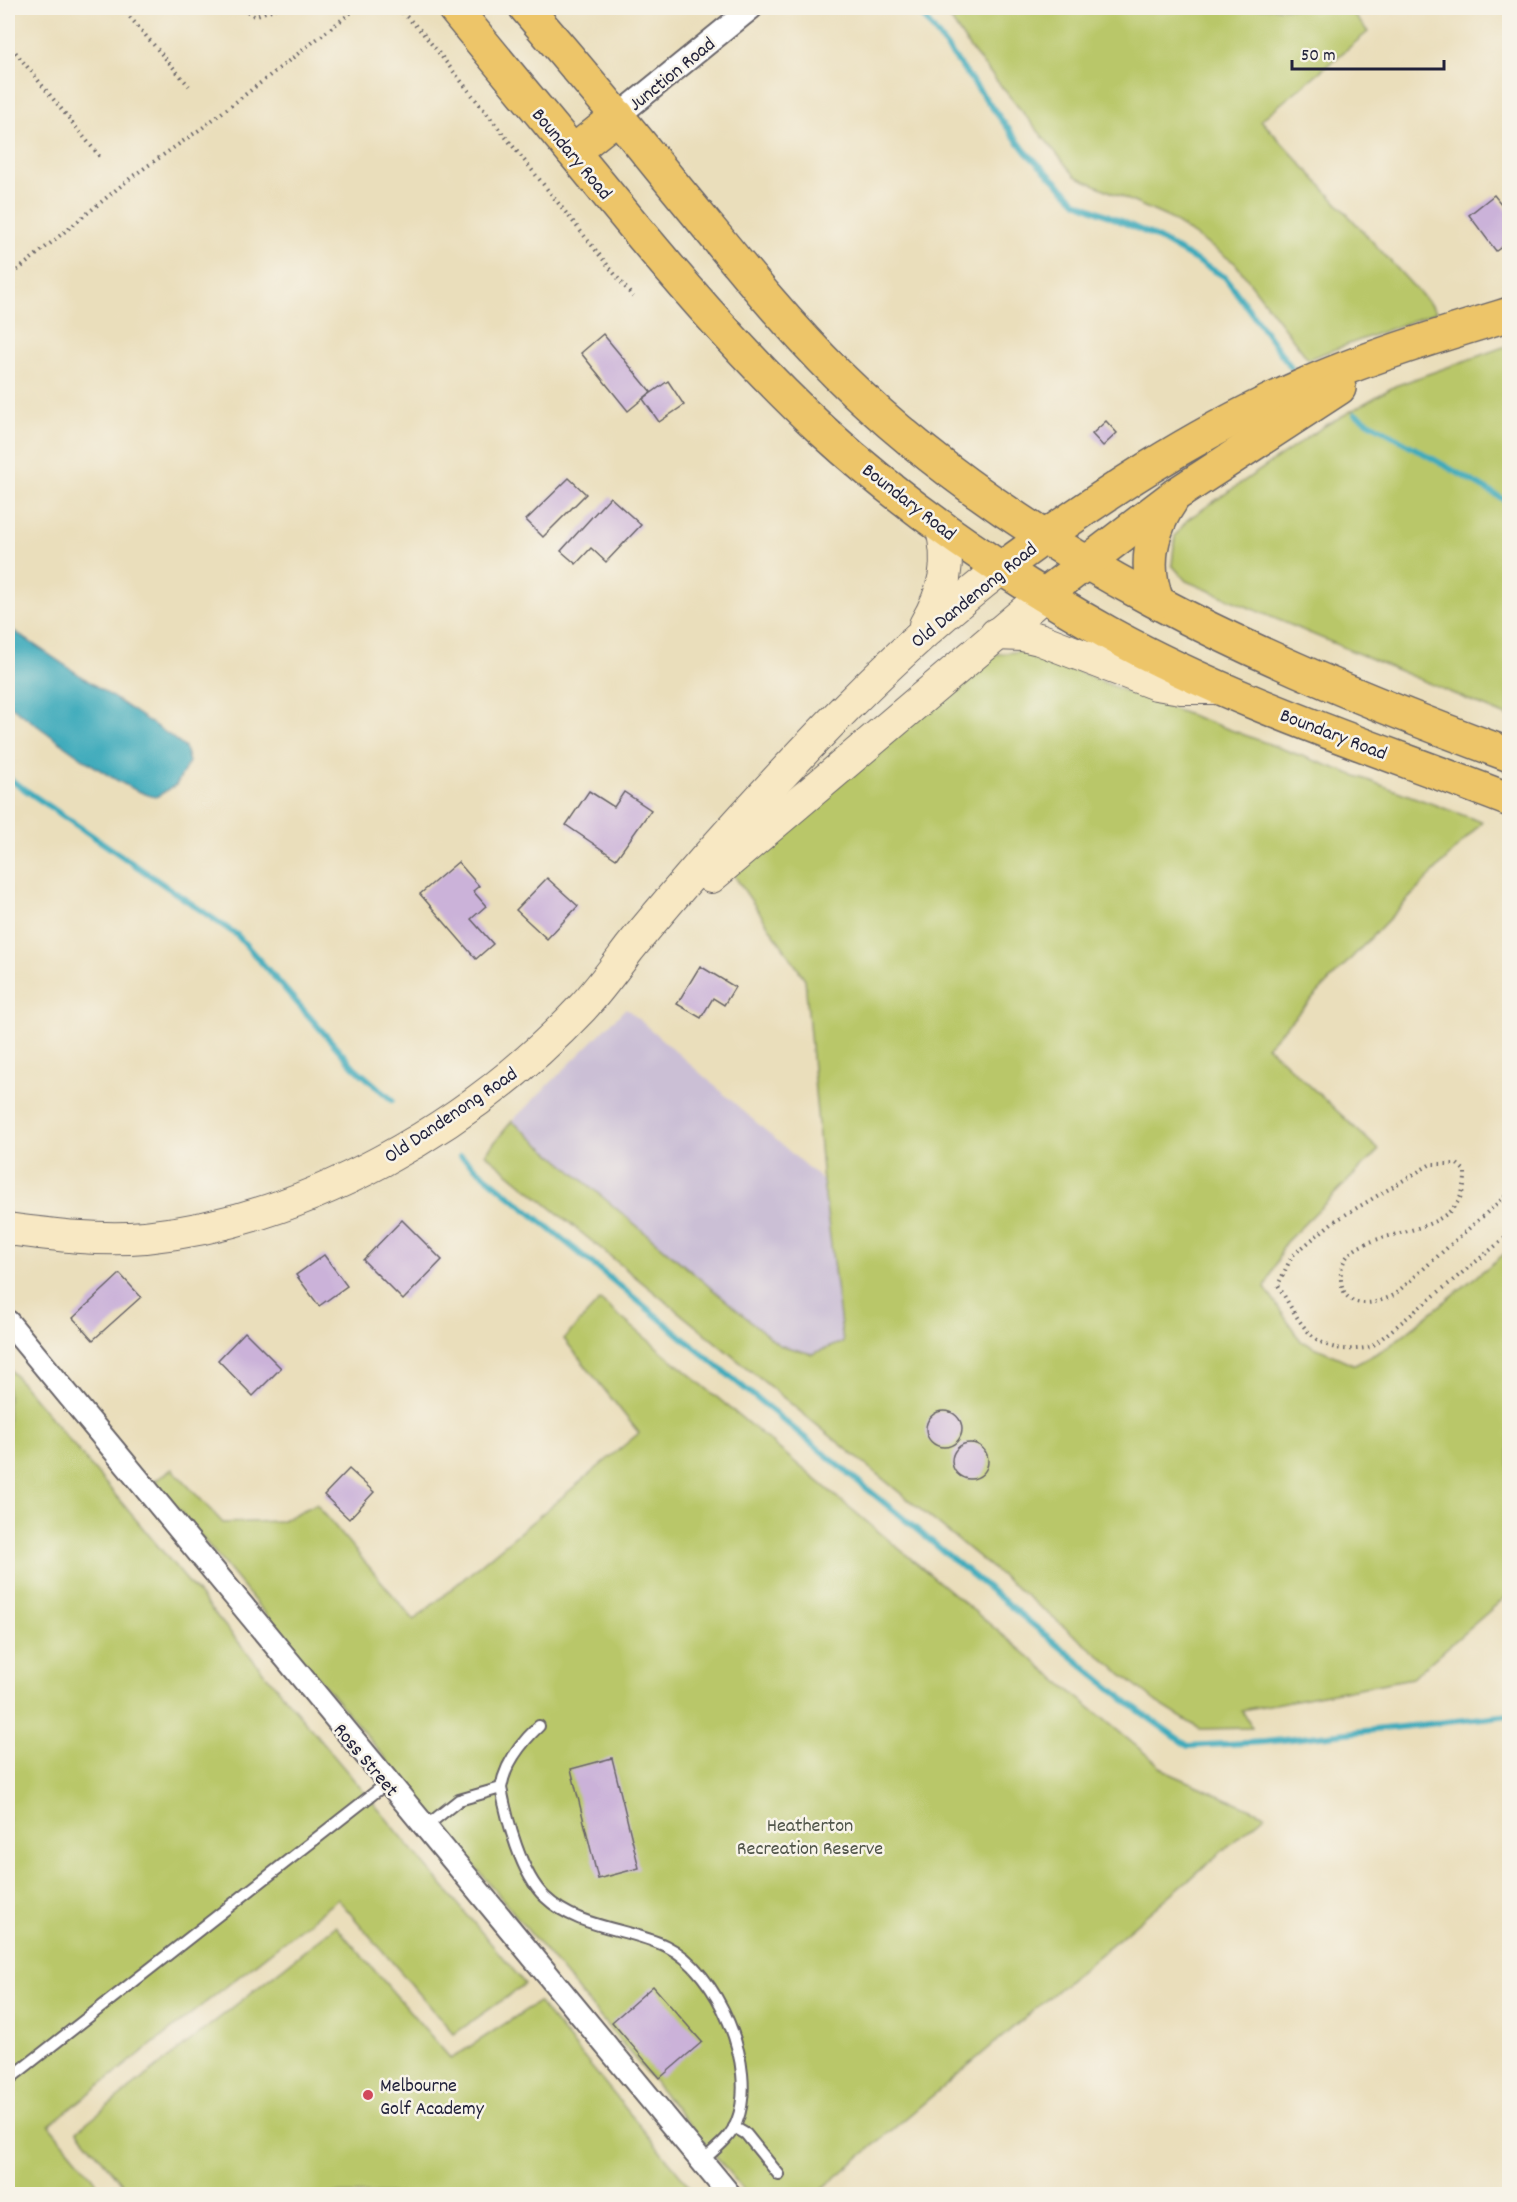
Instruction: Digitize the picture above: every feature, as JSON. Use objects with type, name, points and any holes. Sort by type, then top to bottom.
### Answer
[{"type":"main road","name":"Boundary Road","points":[[454,8],[723,332],[826,434],[941,526],[1044,595],[1119,639],[1218,688],[1509,800]]},
{"type":"main road","points":[[526,8],[618,116],[774,307],[837,374],[939,461],[1085,562],[1156,601],[1292,666],[1509,755]]},
{"type":"main road","points":[[573,152],[618,116]]},
{"type":"main road","name":"Old Dandenong Road","points":[[8,1229],[85,1238],[145,1237],[212,1225],[280,1206],[352,1175],[412,1145],[477,1101],[528,1061],[584,1007],[635,942],[751,809],[872,680],[919,637],[1002,568],[1045,536],[1155,463],[1210,432],[1307,384],[1509,314]]},
{"type":"main road","name":"Old Dandenong Road","points":[[635,942],[996,634],[1085,562],[1176,495],[1391,354]]},
{"type":"main road","points":[[1156,601],[1149,573],[1150,554],[1159,520],[1176,495]]},
{"type":"main road","points":[[919,637],[940,595],[946,575],[947,549],[941,526]]},
{"type":"main road","points":[[996,634],[1022,635],[1039,639],[1156,684],[1218,688]]},
{"type":"street","name":"Junction Road","points":[[618,116],[751,8]]},
{"type":"street","name":"Ross Street","points":[[8,1322],[729,2194]]},
{"type":"lane","points":[[539,1726],[515,1753],[501,1788],[522,1859],[533,1884],[546,1898],[569,1914],[668,1947],[692,1965],[706,1981],[729,2022],[739,2054],[741,2102],[734,2127],[726,2139],[702,2162]]},
{"type":"lane","points":[[8,2080],[387,1783]]},
{"type":"lane","points":[[425,1827],[459,1800],[501,1788]]},
{"type":"lane","points":[[734,2127],[746,2134],[779,2175]]},
{"type":"path","points":[[122,8],[189,86]]},
{"type":"path","points":[[243,8],[255,16],[277,8]]},
{"type":"path","points":[[8,278],[133,176],[202,128],[357,8]]},
{"type":"path","points":[[398,8],[422,32],[633,297]]},
{"type":"path","points":[[8,43],[100,157]]},
{"type":"path","points":[[1509,1192],[1395,1294],[1378,1303],[1353,1302],[1343,1293],[1341,1278],[1344,1258],[1358,1246],[1437,1221],[1460,1199],[1466,1185],[1465,1171],[1457,1164],[1431,1164],[1313,1236],[1292,1256],[1278,1285],[1296,1317],[1313,1336],[1328,1348],[1349,1351],[1371,1347],[1509,1234]]},
{"type":"shaded area","points":[[626,1008],[823,1181],[843,1342],[812,1354],[780,1345],[512,1121]]},
{"type":"green space","points":[[943,8],[1349,8],[1368,32],[1261,120],[1437,312],[1308,359],[1235,263],[1169,218],[1075,176],[969,47]]},
{"type":"green space","points":[[1509,345],[1509,717],[1186,581],[1172,565],[1175,536],[1187,520],[1323,427],[1395,386]]},
{"type":"green space","points":[[1027,650],[1127,692],[1482,822],[1267,1046],[1379,1150],[1285,1243],[1265,1288],[1301,1341],[1355,1365],[1388,1347],[1509,1250],[1509,1594],[1412,1678],[1242,1710],[1252,1728],[1200,1729],[1156,1702],[485,1154],[512,1121],[779,1345],[812,1354],[843,1342],[823,1181],[805,979],[733,874],[992,655]]},
{"type":"green space","name":"Heatherton Recreation Reserve","points":[[600,1300],[1170,1774],[1265,1815],[816,2194],[747,2194],[155,1481],[172,1469],[223,1523],[281,1521],[316,1504],[414,1620],[639,1433],[564,1339]]},
{"type":"green space","points":[[8,1367],[525,1984],[454,2034],[338,1899],[49,2125],[106,2194],[8,2194]]},
{"type":"green space","name":"Melbourne Golf Academy","points":[[336,1926],[451,2059],[538,2002],[696,2194],[131,2194],[77,2130]]},
{"type":"water","points":[[8,627],[185,748],[189,762],[176,785],[156,797],[121,783],[80,757],[8,704]]},
{"type":"building","points":[[1494,195],[1510,215],[1510,241],[1496,251],[1469,215]]},
{"type":"building","points":[[603,334],[651,392],[628,411],[581,353]]},
{"type":"building","points":[[668,381],[684,405],[659,422],[643,399]]},
{"type":"building","points":[[1106,421],[1117,433],[1103,446],[1092,434]]},
{"type":"building","points":[[569,478],[586,494],[543,537],[526,520]]},
{"type":"building","points":[[610,497],[641,525],[606,562],[591,548],[576,564],[561,551]]},
{"type":"building","points":[[589,791],[614,807],[624,792],[651,810],[616,859],[566,825]]},
{"type":"building","points":[[458,862],[479,886],[473,891],[486,906],[471,919],[493,944],[476,959],[420,894]]},
{"type":"building","points":[[547,878],[578,906],[547,939],[516,910]]},
{"type":"building","points":[[700,966],[735,987],[724,1005],[713,998],[701,1018],[677,1004]]},
{"type":"building","points":[[402,1220],[442,1260],[403,1300],[363,1260]]},
{"type":"building","points":[[324,1255],[347,1286],[319,1306],[296,1275]]},
{"type":"building","points":[[120,1274],[141,1297],[93,1340],[73,1318]]},
{"type":"building","points":[[245,1332],[281,1368],[253,1396],[218,1360]]},
{"type":"building","points":[[944,1411],[957,1416],[962,1429],[957,1442],[944,1447],[931,1442],[926,1429],[931,1416]]},
{"type":"building","points":[[970,1443],[983,1448],[988,1461],[983,1474],[970,1479],[957,1474],[952,1461],[957,1448]]},
{"type":"building","points":[[349,1469],[374,1492],[349,1519],[324,1495]]},
{"type":"building","points":[[612,1758],[639,1868],[598,1879],[571,1769]]},
{"type":"building","points":[[653,1986],[702,2042],[660,2078],[612,2022]]},
{"type":"waterway","points":[[917,8],[1026,152],[1077,202],[1152,235],[1225,277],[1291,367]]},
{"type":"waterway","points":[[1355,414],[1510,503]]},
{"type":"waterway","points":[[8,778],[237,935],[354,1067],[392,1100]]},
{"type":"waterway","points":[[461,1156],[1131,1705],[1188,1746],[1265,1742],[1510,1715]]},
{"type":"place","name":"Melbourne Golf Academy","points":[[368,2095]]}]
